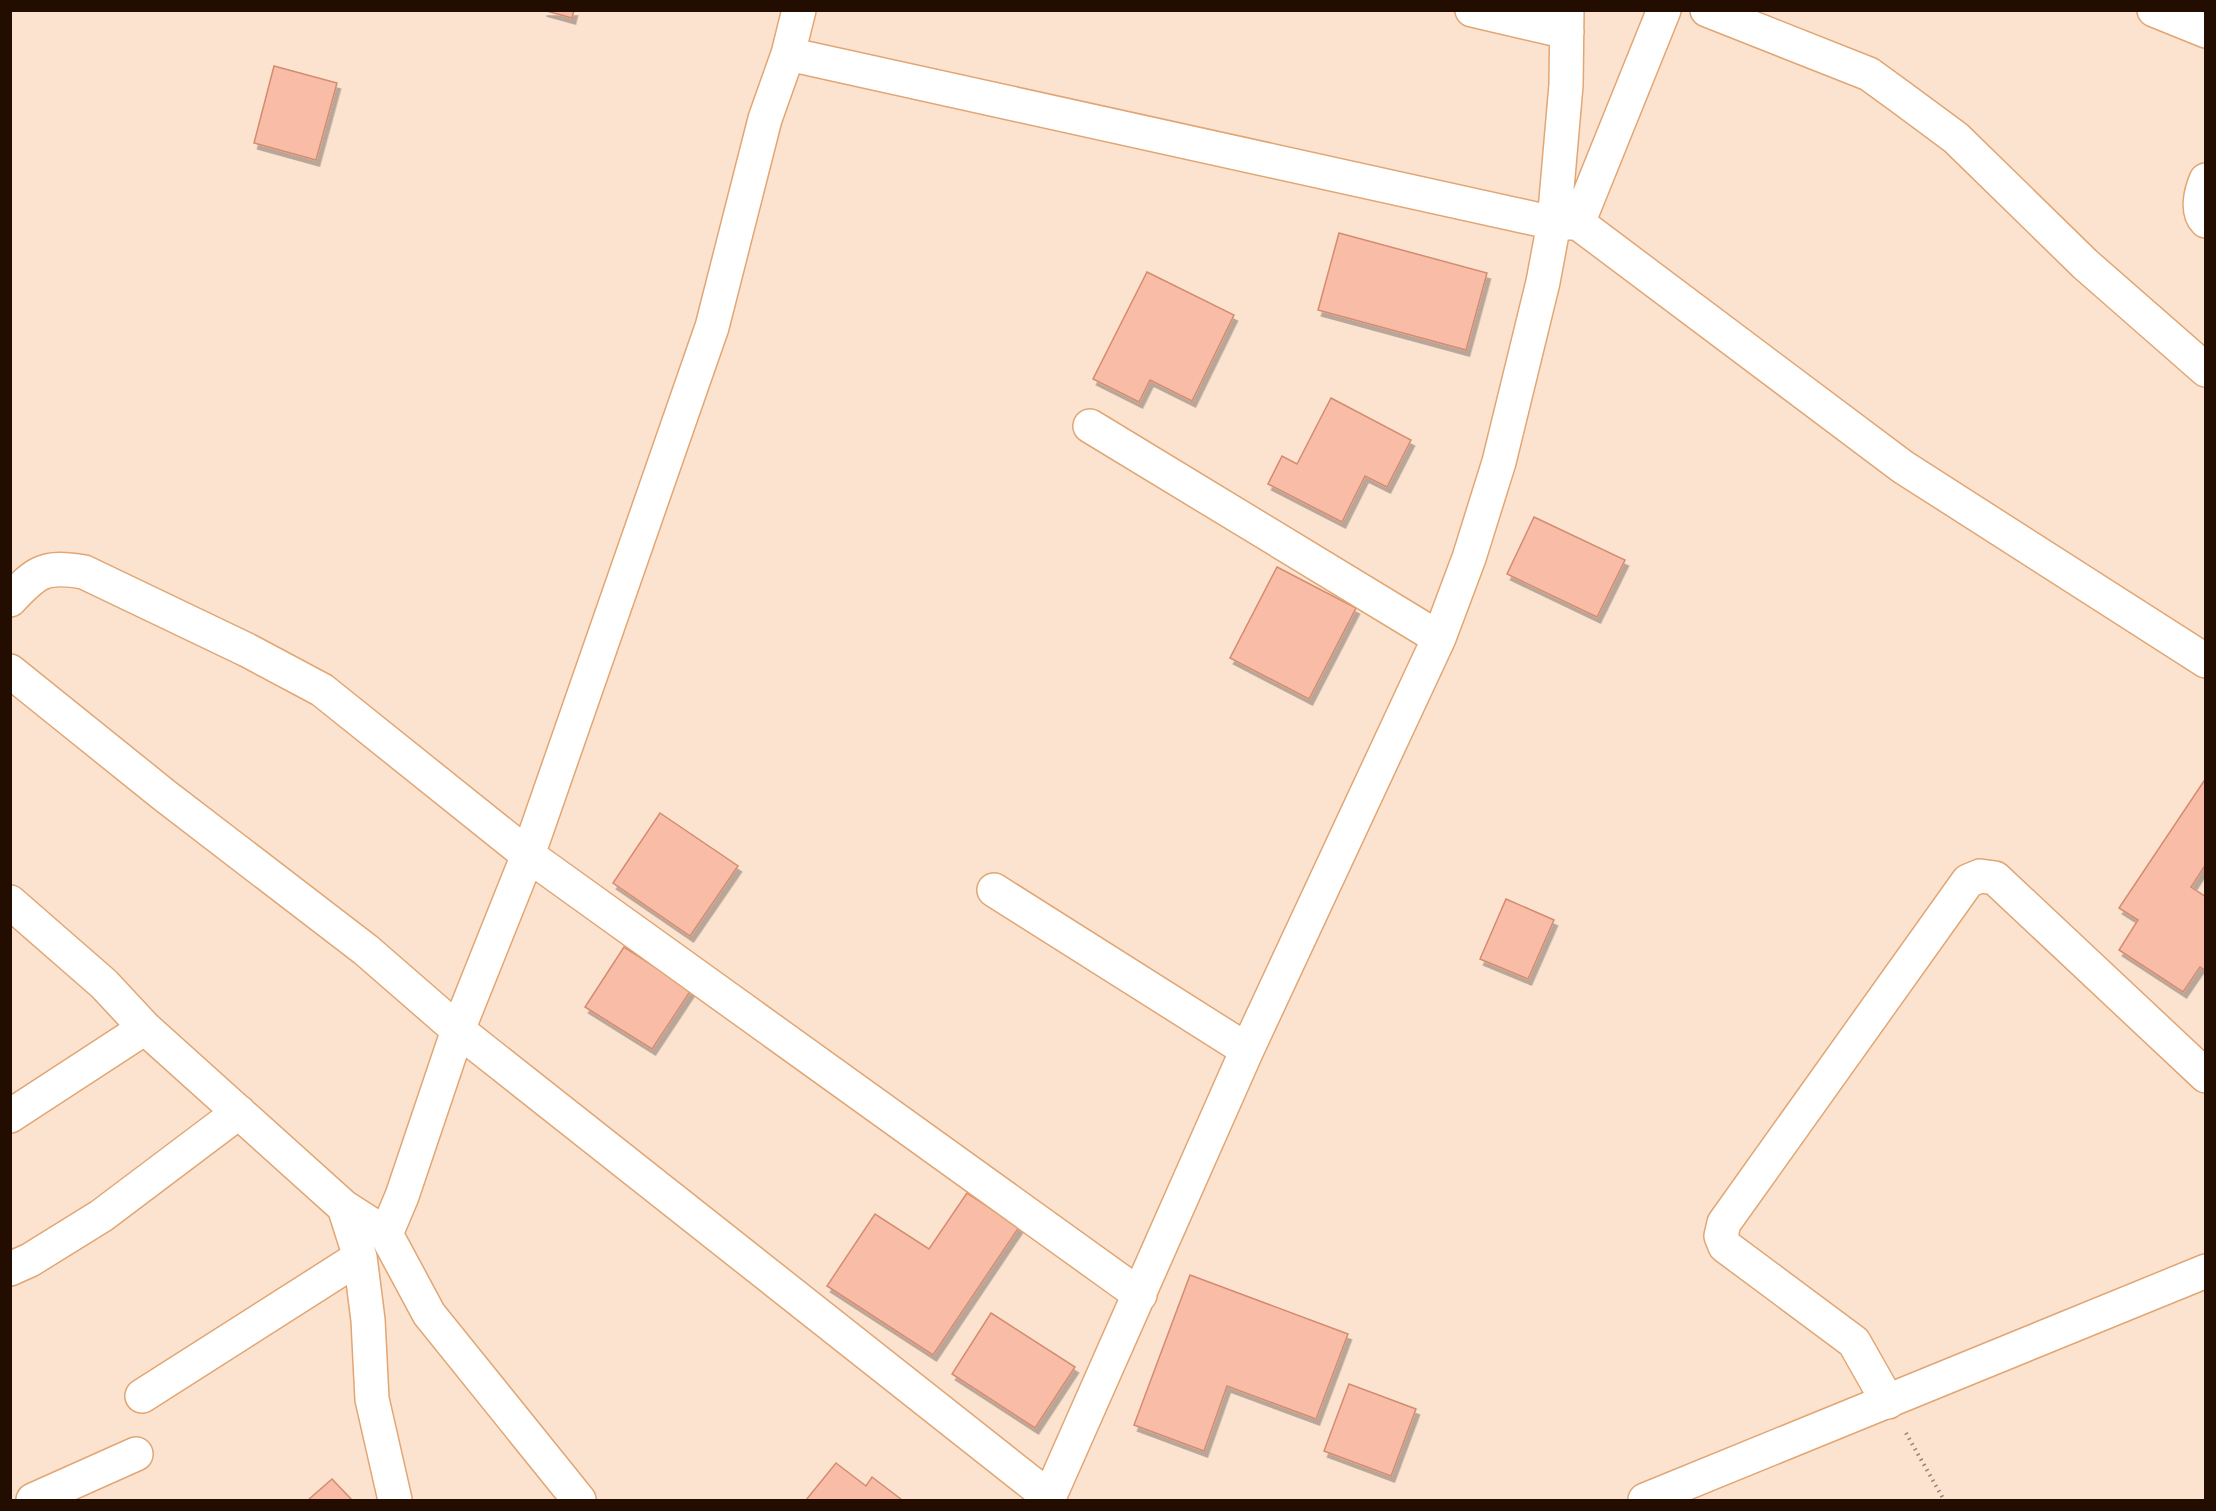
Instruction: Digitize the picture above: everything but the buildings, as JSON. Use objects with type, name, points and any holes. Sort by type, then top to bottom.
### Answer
[{"type":"street","points":[[386,1234],[402,1196],[458,1030],[528,855],[712,327],[765,119],[788,54],[800,10]]},
{"type":"street","points":[[1472,10],[1567,21],[1566,223]]},
{"type":"street","points":[[10,671],[164,795],[366,950],[458,1030],[1049,1499],[1247,1050],[1439,638],[1469,558],[1499,462],[1540,292],[1566,223],[1664,10]]},
{"type":"street","points":[[1707,10],[1869,75],[1902,98],[1956,138],[2085,264],[2205,370]]},
{"type":"street","points":[[2154,10],[2205,31]]},
{"type":"street","points":[[788,54],[1566,223],[1904,466],[2205,662]]},
{"type":"street","points":[[2205,180],[2201,193],[2200,211],[2205,221]]},
{"type":"street","points":[[1090,426],[1439,638]]},
{"type":"street","points":[[10,600],[32,576],[60,568],[84,572],[247,650],[322,690],[528,855],[1140,1295]]},
{"type":"street","points":[[1888,1402],[1854,1342],[1725,1246],[1721,1236],[1724,1223],[1968,881],[1980,876],[1995,878],[2205,1076]]},
{"type":"street","points":[[994,890],[1247,1050]]},
{"type":"street","points":[[10,902],[104,984],[145,1028],[344,1207],[386,1234],[429,1314],[579,1500]]},
{"type":"street","points":[[10,1116],[145,1028]]},
{"type":"street","points":[[10,1269],[30,1260],[101,1216],[239,1112]]},
{"type":"street","points":[[344,1207],[360,1257],[368,1320],[372,1399],[395,1500]]},
{"type":"street","points":[[142,1396],[360,1257]]},
{"type":"street","points":[[1645,1500],[2205,1271]]},
{"type":"street","points":[[33,1500],[136,1454]]},
{"type":"path","points":[[1888,1402],[1944,1500]]}]
